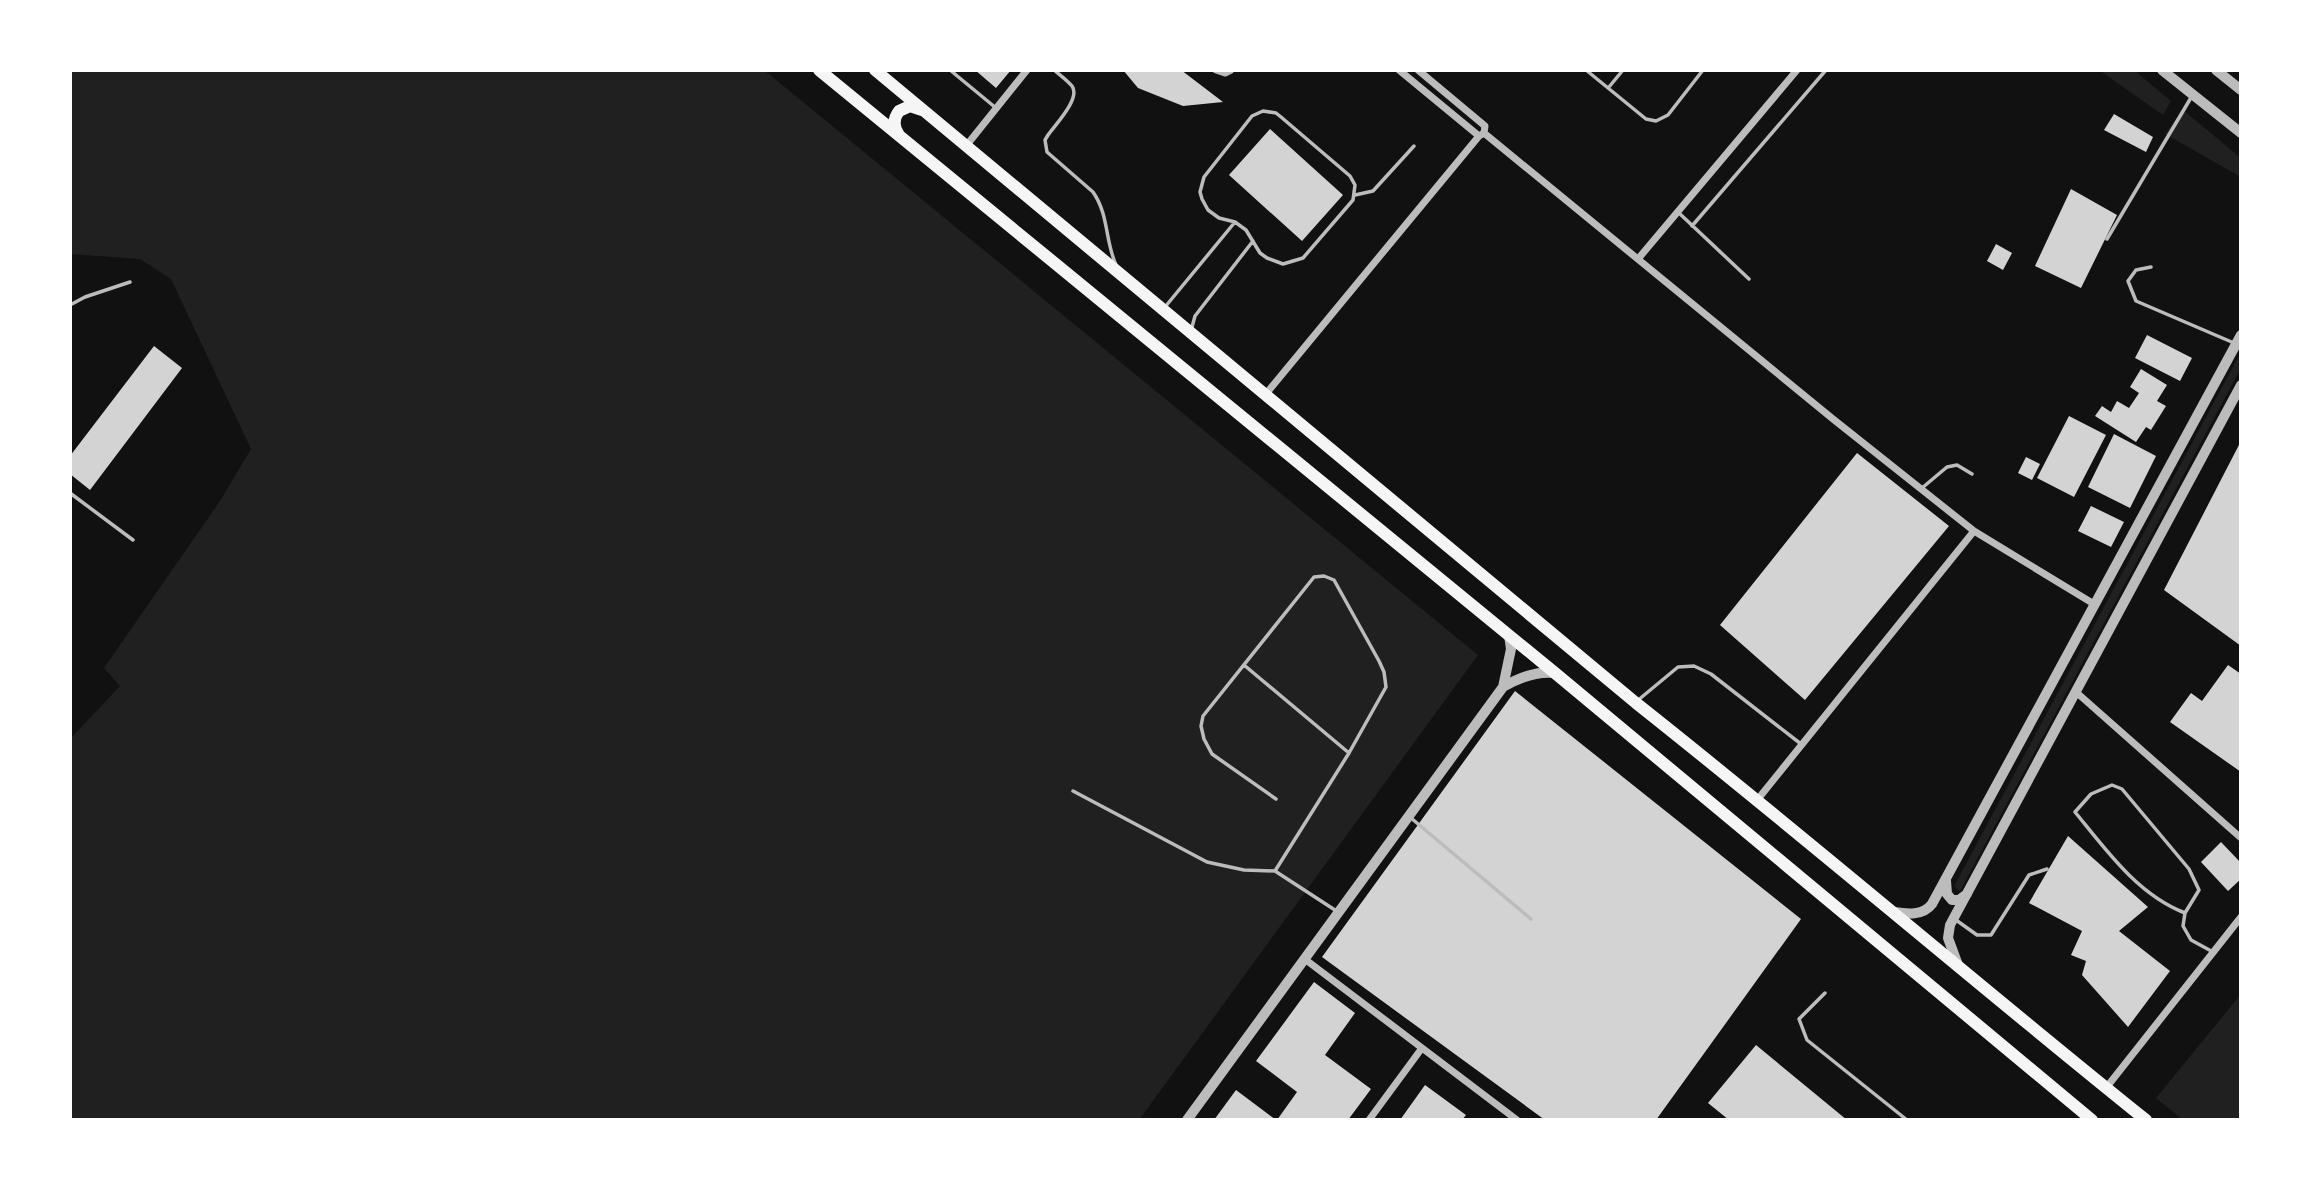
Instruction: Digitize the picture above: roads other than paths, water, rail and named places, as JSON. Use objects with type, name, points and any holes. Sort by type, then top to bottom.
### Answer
[{"type":"main road","points":[[818,70],[1509,635],[2092,1120]]},
{"type":"main road","points":[[875,70],[1636,703],[1758,799],[1959,969],[2146,1120]]},
{"type":"main road","points":[[902,138],[894,128],[899,111],[911,106],[922,110]]},
{"type":"street","points":[[966,146],[1027,70]]},
{"type":"street","points":[[1216,70],[1225,73],[1231,70]]},
{"type":"street","points":[[1399,70],[1483,131],[1833,419],[1974,531],[2094,604]]},
{"type":"street","points":[[1418,70],[1483,131]]},
{"type":"street","points":[[1638,259],[1797,70]]},
{"type":"street","points":[[2162,70],[2241,133]]},
{"type":"street","points":[[2216,70],[2241,90]]},
{"type":"street","points":[[1265,395],[1483,131]]},
{"type":"street","points":[[1891,912],[1914,913],[1927,909],[1947,877],[2239,339]]},
{"type":"street","points":[[1959,969],[1948,938],[1954,919],[2241,385]]},
{"type":"street","points":[[1758,799],[1974,531]]},
{"type":"street","points":[[1187,1120],[1503,687],[1511,649],[1509,635]]},
{"type":"street","points":[[1503,687],[1541,672],[1555,673]]},
{"type":"street","points":[[2076,692],[2241,838]]},
{"type":"street","points":[[1947,877],[1946,890],[1952,900],[1963,898],[1969,891]]},
{"type":"street","points":[[2106,1088],[2241,917]]},
{"type":"street","points":[[1306,960],[1516,1118]]},
{"type":"street","points":[[1369,1120],[1422,1048]]},
{"type":"lane","points":[[950,70],[996,108]]},
{"type":"lane","points":[[1054,70],[1072,86],[1075,93],[1073,101],[1045,140],[1047,152],[1099,200],[1106,218],[1112,254],[1121,273]]},
{"type":"lane","points":[[1586,70],[1646,119],[1656,121],[1668,116],[1703,70]]},
{"type":"lane","points":[[1608,88],[1623,70]]},
{"type":"lane","points":[[1692,226],[1826,70]]},
{"type":"lane","points":[[2107,239],[2193,94]]},
{"type":"lane","points":[[1355,195],[1355,185],[1350,176],[1276,113],[1263,111],[1252,116],[1201,184],[1202,199],[1208,210],[1219,218],[1235,222],[1246,230],[1260,253],[1283,264],[1303,258],[1355,195],[1373,191],[1414,146]]},
{"type":"lane","points":[[1677,212],[1749,279]]},
{"type":"lane","points":[[1163,309],[1235,222]]},
{"type":"lane","points":[[1191,333],[1195,316],[1253,240]]},
{"type":"lane","points":[[2151,267],[2136,270],[2128,281],[2136,300],[2239,339]]},
{"type":"lane","points":[[70,305],[85,297],[130,282]]},
{"type":"lane","points":[[1922,488],[1947,467],[1957,465],[1972,474]]},
{"type":"lane","points":[[70,493],[132,540]]},
{"type":"lane","points":[[1275,871],[1349,753],[1386,687],[1379,661],[1334,580],[1324,576],[1314,577],[1203,716],[1201,726],[1204,739],[1212,754],[1276,799]]},
{"type":"lane","points":[[1244,665],[1349,753]]},
{"type":"lane","points":[[1636,703],[1678,667],[1694,666],[1711,674],[1801,745]]},
{"type":"lane","points":[[2185,913],[2166,906],[2136,882],[2098,841],[2076,812],[2091,794],[2112,785],[2122,789],[2189,869],[2199,890],[2185,913],[2183,926],[2191,940],[2213,952]]},
{"type":"lane","points":[[1073,791],[1207,862],[1244,870],[1275,871],[1340,913]]},
{"type":"lane","points":[[1409,817],[1531,919]]},
{"type":"lane","points":[[1954,919],[1977,935],[1991,935],[2029,875],[2047,869]]},
{"type":"lane","points":[[1825,993],[1799,1019],[1807,1040],[1907,1120]]}]
